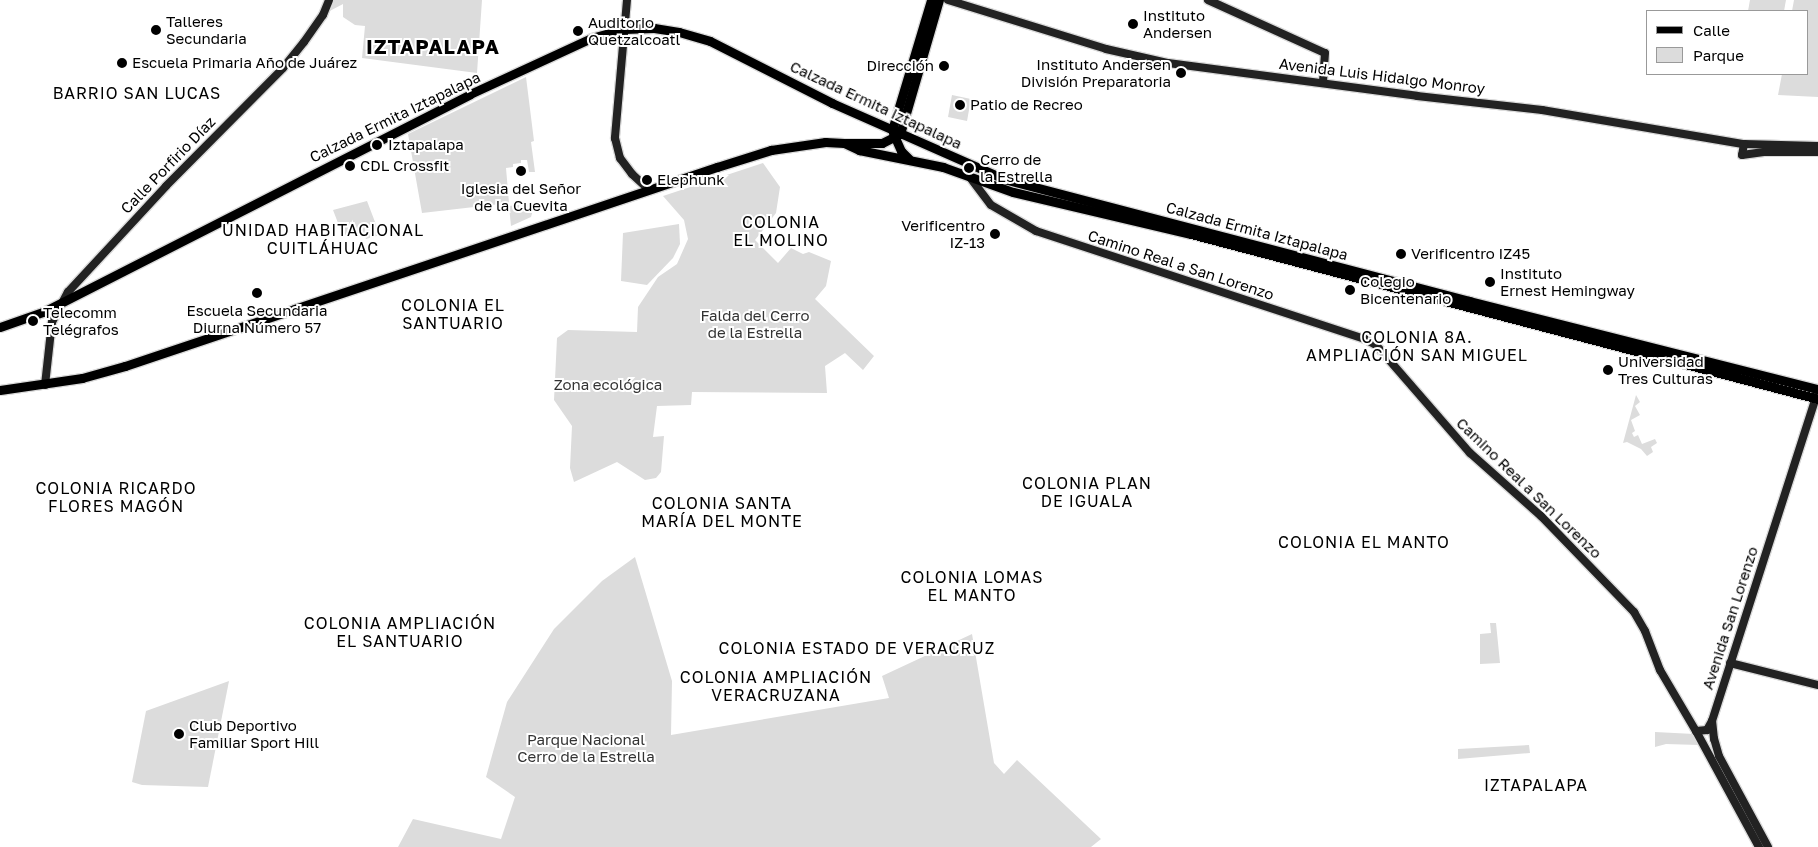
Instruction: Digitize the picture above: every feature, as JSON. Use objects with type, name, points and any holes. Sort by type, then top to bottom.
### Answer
[{"type":"main road","points":[[907,96],[931,0]]},
{"type":"main road","points":[[916,162],[903,154],[895,134],[939,0]]},
{"type":"main road","name":"Calzada Ermita Iztapalapa","points":[[0,327],[43,312],[470,94],[591,38],[624,29],[664,29],[704,39],[895,134],[1019,183],[1817,394]]},
{"type":"main road","points":[[844,143],[879,144],[895,134]]},
{"type":"main road","name":"Calzada Ermita Iztapalapa","points":[[0,390],[46,385],[82,378],[125,366],[771,150],[825,142],[844,143],[858,150],[943,167],[1013,192],[1191,234],[1817,394]]},
{"type":"street","name":"Calle Porfirio Díaz","points":[[61,302],[154,198],[283,68],[323,15],[329,0]]},
{"type":"street","points":[[627,0],[615,138],[620,158],[632,174],[649,190]]},
{"type":"street","name":"Avenida Luis Hidalgo Monroy","points":[[948,0],[1031,27],[1147,60],[1417,96],[1542,110],[1744,144],[1818,146]]},
{"type":"street","points":[[1208,0],[1325,53],[1323,82]]},
{"type":"street","points":[[1744,144],[1742,155],[1764,152],[1818,152]]},
{"type":"street","name":"Camino Real a San Lorenzo","points":[[969,176],[991,204],[1030,228],[1060,240],[1365,339],[1376,345],[1450,431],[1493,475],[1541,516],[1634,612],[1645,631],[1660,670],[1696,731]]},
{"type":"street","points":[[46,385],[50,330],[61,302]]},
{"type":"street","name":"Avenida San Lorenzo","points":[[1768,847],[1719,756],[1714,739],[1712,721],[1817,394]]},
{"type":"street","points":[[1730,663],[1818,685]]},
{"type":"street","points":[[1712,721],[1707,730],[1696,731],[1759,847]]},
{"type":"green space","points":[[331,0],[482,0],[477,73],[362,58],[365,26],[355,25],[343,17],[343,4],[324,14]]},
{"type":"green space","points":[[1750,0],[1786,0],[1784,10],[1748,10]]},
{"type":"green space","points":[[1794,0],[1818,0],[1818,97],[1778,95],[1782,75],[1808,75],[1808,10],[1792,10]]},
{"type":"green space","points":[[526,77],[534,141],[531,142],[535,172],[529,172],[527,160],[521,160],[521,163],[513,164],[513,167],[506,168],[509,203],[422,213],[408,134]]},
{"type":"green space","name":"Patio de Recreo","points":[[952,95],[971,99],[967,121],[948,117]]},
{"type":"green space","name":"Falda del Cerro de la Estrella","points":[[763,163],[780,187],[776,213],[755,240],[778,263],[791,248],[803,254],[809,252],[831,261],[826,286],[815,299],[874,356],[863,370],[845,353],[825,366],[827,393],[692,392],[691,405],[657,406],[653,437],[664,436],[661,472],[656,478],[645,480],[617,462],[574,482],[570,468],[572,426],[554,400],[557,338],[568,330],[637,332],[638,307],[658,277],[677,264],[688,239],[684,220],[663,196]]},
{"type":"green space","points":[[367,201],[380,235],[366,239],[361,230],[343,236],[333,210]]},
{"type":"green space","points":[[535,203],[531,217],[511,226],[509,206]]},
{"type":"green space","points":[[679,224],[680,244],[673,258],[647,285],[621,281],[623,233]]},
{"type":"green space","points":[[1636,395],[1640,402],[1635,406],[1640,415],[1631,420],[1635,431],[1632,433],[1634,437],[1638,435],[1642,444],[1655,439],[1657,443],[1651,447],[1653,452],[1647,456],[1641,449],[1627,442],[1623,443]]},
{"type":"green space","name":"Parque Nacional Cerro de la Estrella","points":[[635,557],[672,681],[671,735],[889,698],[882,676],[972,634],[994,763],[1004,774],[1017,760],[1101,839],[1091,847],[398,847],[413,819],[501,839],[515,797],[486,777],[507,702],[554,629],[602,581]]},
{"type":"green space","points":[[1490,623],[1496,623],[1500,663],[1480,664],[1480,634],[1491,633]]},
{"type":"green space","name":"Club Deportivo Familiar Sport Hill","points":[[229,681],[208,787],[142,785],[132,782],[146,711]]},
{"type":"green space","points":[[1655,732],[1694,734],[1699,745],[1666,744],[1655,747]]},
{"type":"green space","points":[[1529,745],[1530,753],[1458,759],[1458,749]]},
{"type":"place","name":"Instituto Andersen","points":[[1133,24]]},
{"type":"place","name":"Talleres Secundaria","points":[[156,30]]},
{"type":"place","name":"Auditorio Quetzalcoatl","points":[[578,31]]},
{"type":"place","name":"Escuela Primaria Año de Juárez","points":[[122,63]]},
{"type":"place","name":"Dirección","points":[[944,66]]},
{"type":"place","name":"Instituto Andersen División Preparatoria","points":[[1181,73]]},
{"type":"place","name":"Patio de Recreo","points":[[960,105]]},
{"type":"place","name":"Iztapalapa","points":[[377,145]]},
{"type":"place","name":"CDL Crossfit","points":[[350,166]]},
{"type":"place","name":"Cerro de la Estrella","points":[[969,168]]},
{"type":"place","name":"Iglesia del Señor de la Cuevita","points":[[521,171]]},
{"type":"place","name":"Elephunk","points":[[647,180]]},
{"type":"place","name":"Verificentro IZ-13","points":[[995,234]]},
{"type":"place","name":"Verificentro IZ45","points":[[1401,254]]},
{"type":"place","name":"Instituto Ernest Hemingway","points":[[1490,282]]},
{"type":"place","name":"Colegio Bicentenario","points":[[1350,290]]},
{"type":"place","name":"Escuela Secundaria Diurna Número 57","points":[[257,293]]},
{"type":"place","name":"Telecomm Telégrafos","points":[[33,321]]},
{"type":"place","name":"Universidad Tres Culturas","points":[[1608,370]]},
{"type":"place","name":"Club Deportivo Familiar Sport Hill","points":[[179,734]]},
{"type":"district","name":"IZTAPALAPA","points":[[433,46]]},
{"type":"district","name":"BARRIO SAN LUCAS","points":[[137,93]]},
{"type":"district","name":"COLONIA EL MOLINO","points":[[781,231]]},
{"type":"district","name":"UNIDAD HABITACIONAL CUITLÁHUAC","points":[[323,239]]},
{"type":"district","name":"COLONIA EL SANTUARIO","points":[[453,314]]},
{"type":"district","name":"COLONIA 8A. AMPLIACIÓN SAN MIGUEL","points":[[1417,346]]},
{"type":"district","name":"COLONIA PLAN DE IGUALA","points":[[1087,492]]},
{"type":"district","name":"COLONIA RICARDO FLORES MAGÓN","points":[[116,497]]},
{"type":"district","name":"COLONIA SANTA MARÍA DEL MONTE","points":[[722,512]]},
{"type":"district","name":"COLONIA EL MANTO","points":[[1364,542]]},
{"type":"district","name":"COLONIA LOMAS EL MANTO","points":[[972,586]]},
{"type":"district","name":"COLONIA AMPLIACIÓN EL SANTUARIO","points":[[400,632]]},
{"type":"district","name":"COLONIA ESTADO DE VERACRUZ","points":[[857,648]]},
{"type":"district","name":"COLONIA AMPLIACIÓN VERACRUZANA","points":[[776,686]]},
{"type":"district","name":"IZTAPALAPA","points":[[1536,785]]},
{"type":"park label","name":"Zona ecológica","points":[[608,385]]}]
